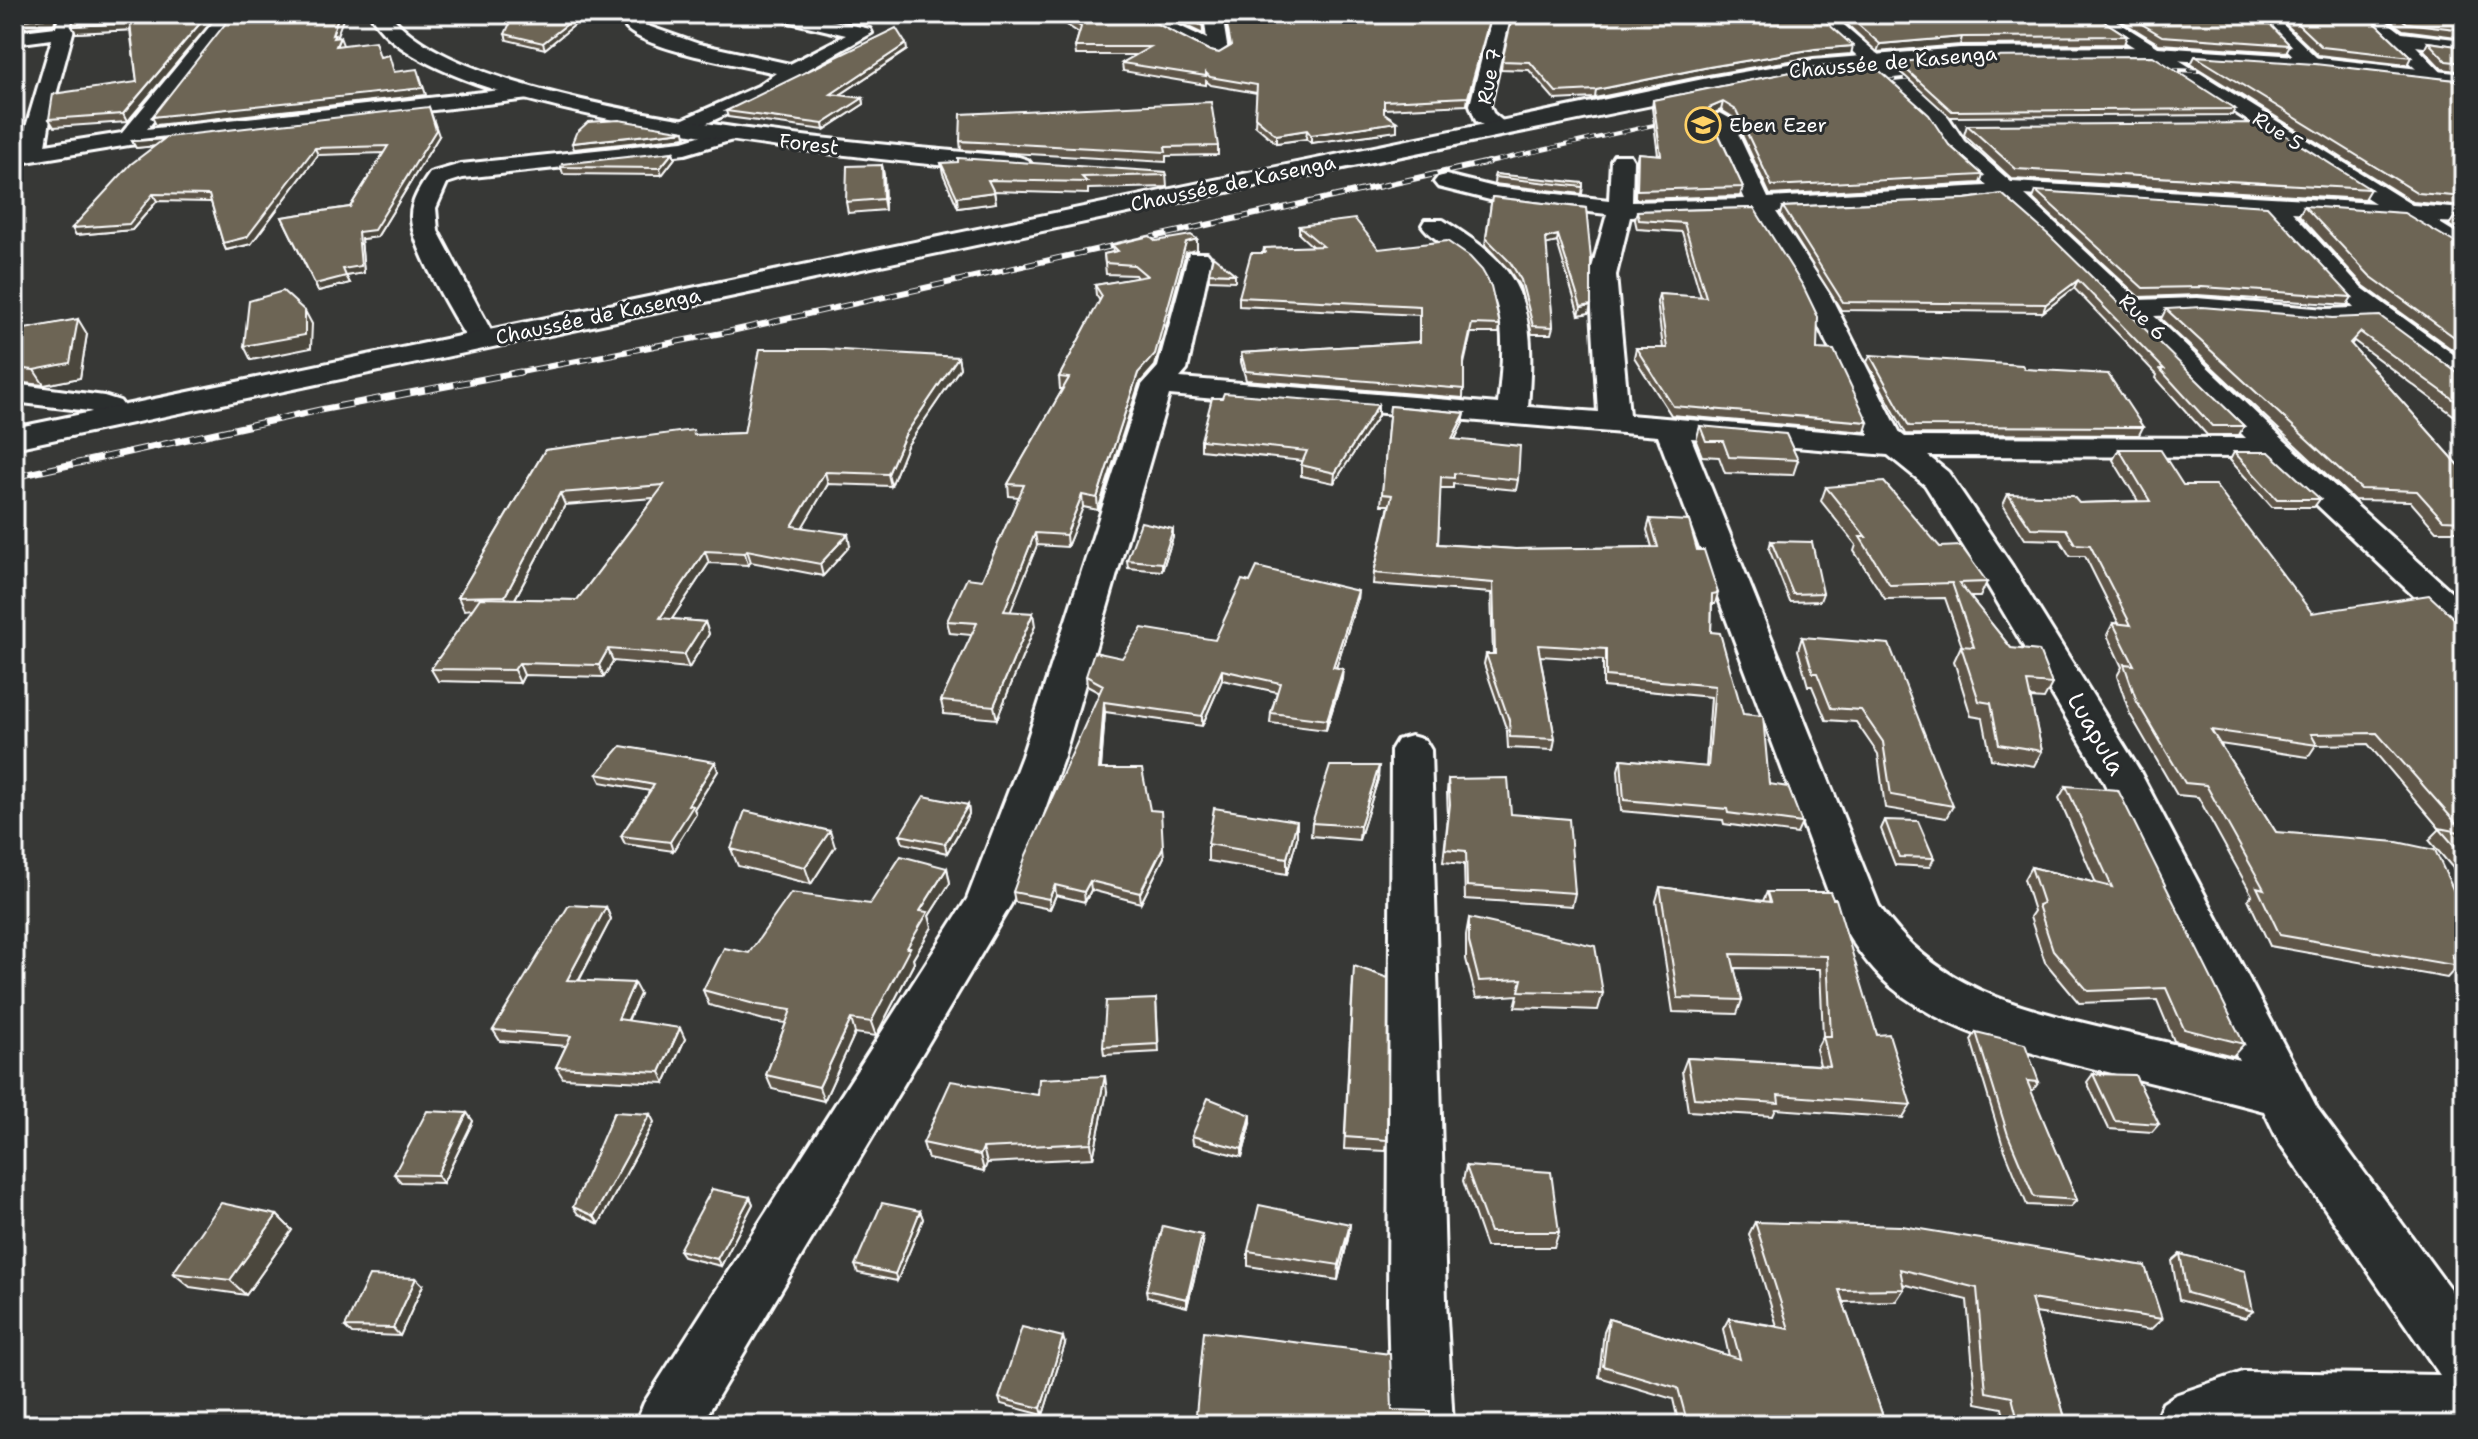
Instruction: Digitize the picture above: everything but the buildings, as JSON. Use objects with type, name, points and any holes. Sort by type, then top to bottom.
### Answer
[{"type":"main road","name":"Forest","points":[[380,14],[418,50],[480,79],[529,93],[728,134],[908,155],[1040,166]]},
{"type":"main road","name":"Chaussée de Kasenga","points":[[14,438],[1748,77],[1873,59],[2025,52],[2157,53],[2311,63],[2464,81]]},
{"type":"main road","points":[[1165,172],[1265,176]]},
{"type":"street","points":[[129,138],[230,14]]},
{"type":"street","points":[[639,14],[635,28],[660,39],[711,54],[793,70]]},
{"type":"street","points":[[685,127],[765,90],[793,70],[863,33],[779,14]]},
{"type":"street","points":[[1140,14],[1218,52],[1213,14]]},
{"type":"street","name":"Rue 7","points":[[1501,129],[1484,116],[1480,105],[1502,14]]},
{"type":"street","name":"Rue 6","points":[[1820,14],[1956,126],[1956,146],[2135,308],[2274,448],[2457,610]]},
{"type":"street","name":"Rue 5","points":[[2092,14],[2464,249]]},
{"type":"street","points":[[2262,14],[2311,63]]},
{"type":"street","points":[[2366,14],[2397,38],[2436,77]]},
{"type":"street","points":[[14,38],[67,23]]},
{"type":"street","points":[[14,157],[28,142],[67,23]]},
{"type":"street","points":[[2397,38],[2464,46]]},
{"type":"street","points":[[28,142],[129,138],[529,93]]},
{"type":"street","name":"Luapula","points":[[1720,119],[1759,204],[1816,293],[1887,438],[1937,479],[2123,779],[2298,1125],[2464,1358]]},
{"type":"street","points":[[2222,124],[2267,124]]},
{"type":"street","points":[[482,340],[436,252],[423,218],[429,192],[438,178],[461,171],[685,147],[728,134]]},
{"type":"street","points":[[1614,422],[1603,275],[1620,210],[1622,160]]},
{"type":"street","points":[[1446,182],[1494,194],[1620,210],[1962,196],[2043,189],[2464,216]]},
{"type":"street","points":[[2271,204],[2353,294],[2464,376]]},
{"type":"street","points":[[1434,225],[1491,267],[1505,293],[1515,326],[1517,359],[1512,413]]},
{"type":"street","points":[[666,1425],[988,904],[1043,756],[1157,385],[1172,370],[1198,258]]},
{"type":"street","points":[[2135,308],[2197,306],[2326,317],[2379,315]]},
{"type":"street","points":[[1157,385],[1894,446],[2274,448]]},
{"type":"street","points":[[14,393],[93,402],[109,407],[117,417]]},
{"type":"street","points":[[1671,428],[1859,913],[1869,932],[1886,951],[1935,991],[1990,1019],[2281,1092]]},
{"type":"street","points":[[1411,750],[1417,1301],[1422,1425]]},
{"type":"street","points":[[2185,1425],[2197,1417],[2243,1403],[2464,1406]]},
{"type":"railway","points":[[2152,69],[2223,72]]},
{"type":"railway","points":[[1868,83],[1928,76]]},
{"type":"railway","points":[[1480,164],[1676,120]]},
{"type":"railway","points":[[510,374],[727,332],[1489,162]]},
{"type":"railway","points":[[14,477],[320,410],[520,372]]},
{"type":"place","name":"Eben Ezer","points":[[1703,125]]}]
